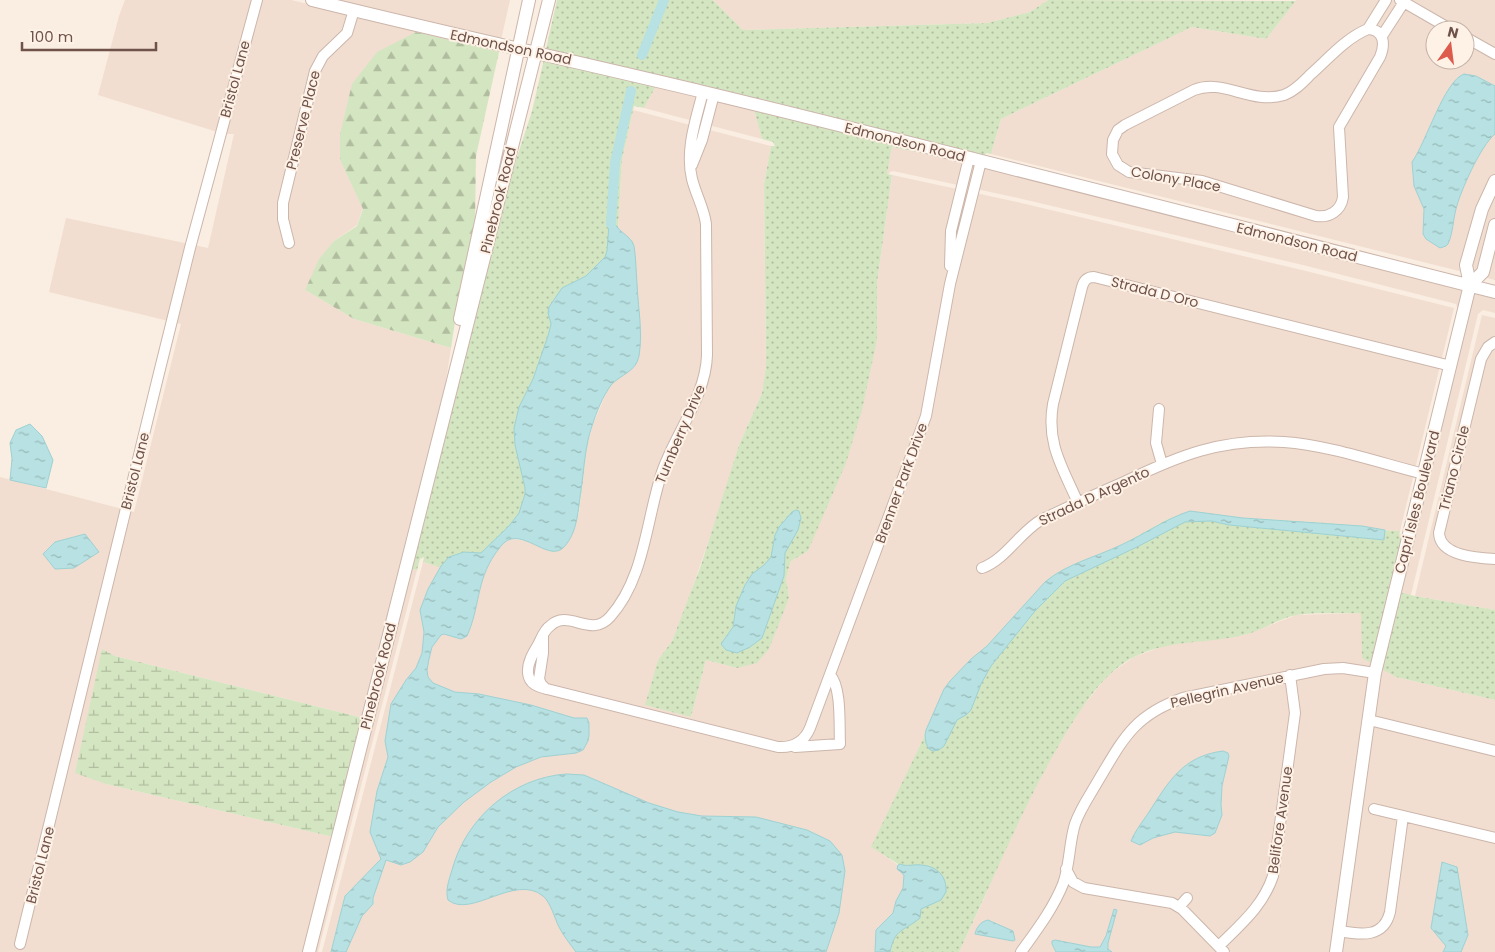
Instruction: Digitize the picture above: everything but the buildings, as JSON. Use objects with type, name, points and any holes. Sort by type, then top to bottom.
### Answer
[{"type":"street","name":"Bristol Lane","points":[[20,944],[165,349],[256,0]]},
{"type":"street","name":"Edmondson Road","points":[[312,0],[708,93],[1495,292]]},
{"type":"street","name":"Pinebrook Road","points":[[448,400],[461,316],[529,0]]},
{"type":"street","name":"Pinebrook Road","points":[[309,952],[549,0]]},
{"type":"street","name":"Colony Place","points":[[1386,0],[1368,29],[1343,45],[1300,85],[1287,93],[1269,98],[1256,97],[1208,86],[1198,88],[1121,127],[1116,133],[1112,144],[1114,158],[1121,168],[1129,172],[1202,181],[1316,216],[1328,216],[1337,210],[1343,197],[1339,127],[1380,57],[1383,44],[1382,36],[1402,1]]},
{"type":"street","points":[[1402,1],[1435,20]]},
{"type":"street","name":"Preserve Place","points":[[289,242],[283,219],[283,203],[315,72],[323,56],[347,33],[354,10]]},
{"type":"street","points":[[1368,29],[1378,31],[1382,36]]},
{"type":"street","points":[[1475,44],[1492,54]]},
{"type":"street","name":"Turnberry Drive","points":[[708,93],[691,142],[692,180],[704,210],[706,224],[708,355],[703,381],[662,472],[635,575],[625,596],[610,617],[598,626],[589,626],[564,620],[550,626],[530,660],[528,671],[529,679],[534,685],[546,689],[778,747],[789,747]]},
{"type":"street","name":"Brenner Park Drive","points":[[789,747],[801,742],[808,733],[926,416],[950,284],[952,231],[975,160]]},
{"type":"street","name":"Capri Isles Boulevard","points":[[1336,952],[1375,673],[1470,285],[1466,265],[1483,206],[1495,182]]},
{"type":"street","points":[[1483,206],[1495,212]]},
{"type":"street","name":"Capri Isles Boulevard","points":[[1470,285],[1483,272],[1495,225]]},
{"type":"street","name":"Strada D Oro","points":[[1078,503],[1054,449],[1050,420],[1082,286],[1087,276],[1450,366]]},
{"type":"street","name":"Triano Circle","points":[[1495,342],[1485,351],[1480,364],[1439,537],[1443,546],[1453,552],[1495,560]]},
{"type":"street","name":"Strada D Argento","points":[[1159,409],[1156,443],[1162,464]]},
{"type":"street","name":"Strada D Argento","points":[[982,568],[996,561],[1034,524],[1162,464],[1187,454],[1218,446],[1258,441],[1284,442],[1319,447],[1424,474]]},
{"type":"street","name":"Pellegrin Avenue","points":[[1021,952],[1048,912],[1063,884],[1072,833],[1082,808],[1122,741],[1143,718],[1161,707],[1182,698],[1290,675],[1332,668],[1375,673]]},
{"type":"street","points":[[789,747],[840,744],[837,689],[830,675]]},
{"type":"street","name":"Belifore Avenue","points":[[1222,949],[1258,907],[1273,876],[1295,713],[1290,675]]},
{"type":"street","points":[[1369,720],[1495,751]]},
{"type":"street","points":[[1374,809],[1495,838]]},
{"type":"street","points":[[1340,931],[1368,934],[1386,924],[1390,912],[1403,816]]},
{"type":"street","points":[[1066,869],[1073,882],[1084,888],[1167,901],[1179,907],[1222,949]]},
{"type":"street","points":[[1179,907],[1187,898]]},
{"type":"shaded area","points":[[125,0],[291,0],[499,50],[499,52],[416,32],[340,160],[363,208],[357,225],[334,241],[305,290],[354,319],[451,348],[443,399],[363,718],[115,656],[102,649],[106,784],[333,837],[303,952],[0,952],[0,477],[134,512],[181,324],[49,292],[66,218],[208,248],[234,134],[224,134],[98,95]]},
{"type":"shaded area","points":[[335,0],[510,0],[501,40]]},
{"type":"shaded area","points":[[713,0],[1048,0],[1030,12],[987,23],[743,30]]},
{"type":"shaded area","points":[[1295,0],[1495,0],[1495,280],[991,154],[1001,119],[1192,27],[1266,39]]},
{"type":"shaded area","points":[[656,86],[754,110],[762,139],[644,108]]},
{"type":"shaded area","points":[[633,110],[771,146],[764,184],[766,366],[762,393],[739,445],[719,511],[687,603],[672,641],[658,660],[646,705],[691,717],[706,660],[737,668],[789,598],[786,578],[791,561],[808,551],[877,340],[877,283],[892,175],[1017,202],[1454,308],[1400,531],[1377,530],[1362,526],[1243,518],[1190,511],[1168,519],[1123,544],[1052,576],[987,647],[958,673],[944,689],[925,735],[872,847],[898,865],[899,872],[904,875],[903,888],[896,901],[893,913],[876,930],[875,952],[322,952],[423,562],[481,580],[488,564],[501,546],[509,539],[529,541],[545,549],[574,529],[579,513],[587,445],[593,424],[608,389],[617,379],[634,367],[640,312],[632,240],[618,230],[622,160]]},
{"type":"shaded area","points":[[892,147],[950,159],[1465,289],[1403,538],[1388,535],[1400,535],[1404,532],[1458,309],[1456,304],[1307,266],[1018,198],[893,171],[888,175],[879,214]]},
{"type":"shaded area","points":[[1474,291],[1495,297],[1495,313],[1483,310],[1478,314],[1411,595],[1399,596]]},
{"type":"shaded area","points":[[1482,315],[1495,318],[1495,610],[1415,596]]},
{"type":"shaded area","points":[[410,569],[417,570],[318,952],[314,952]]},
{"type":"shaded area","points":[[1361,613],[1396,677],[1495,700],[1495,952],[959,952],[1009,839],[1049,761],[1081,709],[1108,675],[1134,657],[1169,644],[1245,635],[1296,615]]},
{"type":"green space","points":[[557,0],[713,0],[743,30],[987,23],[1030,12],[1048,0],[1296,1],[1266,39],[1192,27],[1001,119],[991,154],[986,153],[984,157],[715,89],[546,49]]},
{"type":"green space","points":[[416,32],[499,52],[476,156],[475,223],[451,348],[354,319],[305,290],[319,259],[334,241],[357,226],[363,209],[340,160],[340,134],[352,84],[377,52]]},
{"type":"green space","points":[[544,59],[656,86],[644,108],[634,106],[622,160],[618,230],[632,240],[634,246],[640,320],[638,356],[631,370],[615,382],[607,391],[596,414],[590,431],[575,527],[570,539],[563,548],[554,552],[526,540],[509,539],[504,542],[492,557],[481,580],[423,562],[424,557],[420,559],[417,570],[410,569],[508,185],[532,111]]},
{"type":"green space","points":[[754,110],[950,159],[892,147],[887,174],[892,175],[877,283],[877,340],[862,410],[846,463],[808,551],[791,561],[786,578],[789,598],[769,649],[757,663],[737,668],[706,660],[691,717],[645,705],[658,660],[672,641],[701,565],[739,445],[762,393],[766,366],[764,184],[771,146],[775,146],[773,142],[762,139]]},
{"type":"green space","points":[[1190,511],[1243,518],[1362,526],[1377,530],[1400,531],[1399,537],[1403,538],[1391,590],[1495,610],[1495,700],[1396,677],[1362,658],[1361,613],[1297,615],[1244,635],[1161,647],[1148,651],[1134,657],[1112,672],[1086,702],[1072,724],[1022,815],[959,952],[875,952],[876,930],[893,913],[896,901],[903,888],[904,875],[897,869],[898,864],[871,847],[925,735],[944,689],[1052,576],[1123,544],[1168,519]]},
{"type":"green space","points":[[102,649],[115,656],[363,718],[333,837],[106,784],[75,773]]},
{"type":"water","points":[[1464,74],[1476,76],[1495,86],[1495,134],[1484,148],[1466,181],[1458,201],[1448,244],[1440,248],[1426,239],[1423,234],[1424,209],[1414,186],[1412,162],[1449,88]]},
{"type":"water","points":[[609,224],[615,224],[634,246],[641,338],[639,356],[635,366],[611,385],[596,416],[588,441],[575,527],[569,541],[558,551],[545,549],[523,540],[508,540],[504,543],[495,554],[484,575],[467,636],[461,639],[444,634],[441,635],[432,647],[427,670],[428,677],[433,683],[455,692],[479,694],[531,705],[574,718],[587,718],[589,723],[588,741],[583,750],[576,753],[541,757],[516,767],[491,782],[464,802],[438,827],[423,852],[410,862],[401,865],[386,860],[373,898],[373,904],[362,916],[346,952],[331,952],[345,896],[381,859],[370,832],[377,791],[388,757],[385,741],[391,704],[416,668],[422,653],[424,632],[420,610],[428,589],[441,566],[449,557],[464,552],[481,553],[509,526],[519,513],[525,488],[515,445],[514,428],[519,407],[533,379],[548,336],[551,324],[548,313],[549,307],[562,288],[586,276],[605,257]]},
{"type":"water","points":[[30,424],[42,436],[53,460],[46,488],[10,480],[12,459],[10,443],[16,430]]},
{"type":"water","points":[[796,510],[799,511],[801,518],[798,530],[785,553],[784,576],[762,638],[750,647],[737,653],[726,650],[721,644],[733,627],[736,606],[745,585],[752,574],[771,557],[775,535],[779,527]]},
{"type":"water","points":[[1190,511],[1243,518],[1362,526],[1385,530],[1384,540],[1229,525],[1211,521],[1185,522],[1065,581],[1035,611],[991,666],[981,684],[971,710],[957,720],[944,746],[939,750],[933,751],[929,749],[926,743],[926,730],[944,689],[971,659],[987,646],[1045,582],[1062,570],[1121,545],[1172,518]]},
{"type":"water","points":[[85,534],[99,552],[74,568],[55,569],[43,554],[55,542]]},
{"type":"water","points":[[1223,751],[1228,753],[1229,756],[1222,786],[1222,815],[1215,833],[1210,836],[1175,832],[1153,838],[1140,845],[1131,841],[1163,790],[1178,772],[1197,758]]},
{"type":"water","points":[[566,774],[584,775],[649,803],[678,812],[702,816],[756,817],[807,830],[830,841],[842,855],[845,871],[839,913],[826,952],[576,952],[561,930],[546,899],[532,890],[507,892],[469,904],[458,904],[448,900],[448,885],[459,851],[468,834],[480,818],[510,792],[527,783],[546,777]]},
{"type":"water","points":[[1442,862],[1457,867],[1468,935],[1461,952],[1443,952],[1446,946],[1431,928]]},
{"type":"water","points":[[900,864],[932,867],[943,877],[946,892],[941,900],[921,909],[920,918],[897,934],[890,952],[875,952],[876,930],[893,913],[896,901],[903,888],[904,875],[897,869]]},
{"type":"water","points":[[1114,909],[1117,910],[1108,943],[1108,949],[1112,952],[1056,952],[1052,944],[1052,941],[1055,940],[1100,947],[1106,936]]},
{"type":"water","points":[[988,920],[1013,931],[1015,940],[975,934],[979,925]]},
{"type":"waterway","points":[[642,55],[664,0]]},
{"type":"waterway","points":[[611,224],[615,163],[631,91]]}]
